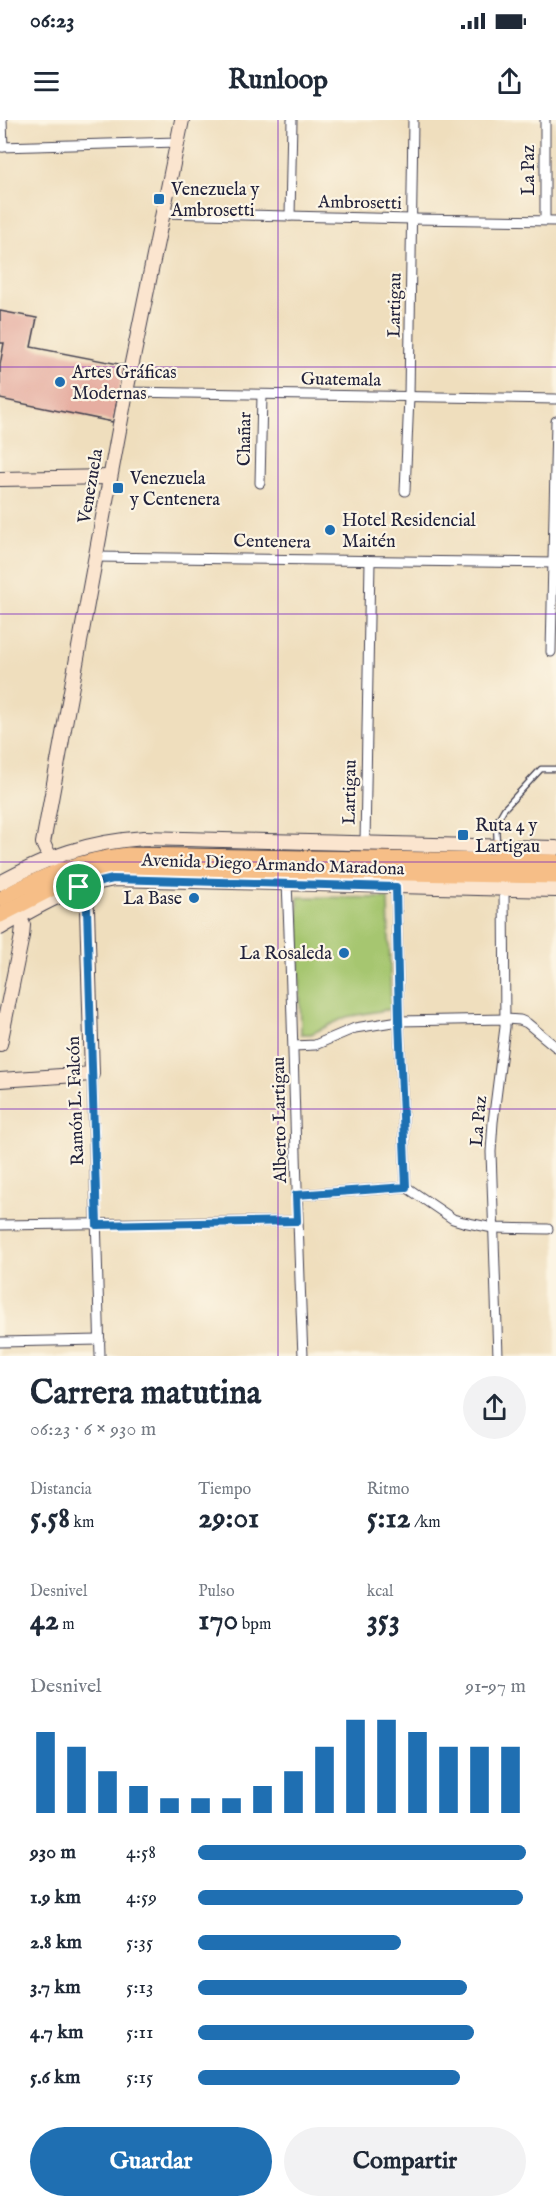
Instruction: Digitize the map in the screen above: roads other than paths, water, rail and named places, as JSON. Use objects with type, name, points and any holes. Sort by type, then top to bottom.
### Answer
[{"type":"main road","points":[[497,847],[556,862]]},
{"type":"main road","name":"Avenida Diego Armando Maradona","points":[[0,915],[7,898],[107,857],[148,854],[556,862]]},
{"type":"street","points":[[2,120],[1,147],[178,142]]},
{"type":"street","name":"Venezuela","points":[[66,873],[46,851],[43,843],[126,392],[182,120]]},
{"type":"street","points":[[290,216],[292,120]]},
{"type":"street","name":"Lartigau","points":[[405,491],[409,397],[413,120]]},
{"type":"street","name":"La Paz","points":[[544,220],[545,120]]},
{"type":"street","name":"Ambrosetti","points":[[164,213],[556,220]]},
{"type":"street","name":"Guatemala","points":[[126,392],[556,399]]},
{"type":"street","name":"Chañar","points":[[260,483],[262,395]]},
{"type":"street","points":[[551,652],[556,421]]},
{"type":"street","points":[[0,479],[110,477]]},
{"type":"street","name":"Centenera","points":[[96,557],[554,563]]},
{"type":"street","name":"Lartigau","points":[[365,843],[370,561]]},
{"type":"street","name":"Avenida Diego Armando Maradona","points":[[66,873],[86,846],[144,838],[497,847]]},
{"type":"street","name":"Avenida Diego Armando Maradona","points":[[0,928],[7,898],[66,873],[113,879],[556,890]]},
{"type":"street","name":"Ramón L. Falcón","points":[[66,873],[84,897],[87,909],[100,1356]]},
{"type":"street","name":"Alberto Lartigau","points":[[287,883],[303,1356]]},
{"type":"street","points":[[396,887],[406,1187]]},
{"type":"street","name":"La Paz","points":[[498,1356],[491,1185],[493,1122],[506,1019],[504,889]]},
{"type":"street","points":[[0,1044],[23,925],[7,898]]},
{"type":"street","points":[[294,1046],[315,1045],[356,1028],[399,1021],[506,1019],[527,1023],[556,1047]]},
{"type":"street","points":[[0,1080],[92,1074]]},
{"type":"street","points":[[296,1195],[406,1187],[453,1219],[493,1228],[548,1228]]},
{"type":"street","points":[[0,1224],[97,1225],[297,1221]]},
{"type":"street","points":[[0,1342],[100,1340]]},
{"type":"lane","points":[[497,847],[496,823],[504,808],[542,769],[556,769]]},
{"type":"place","name":"Venezuela y Ambrosetti","points":[[159,199]]},
{"type":"place","name":"Artes Gráficas Modernas","points":[[60,382]]},
{"type":"place","name":"Venezuela y Centenera","points":[[118,488]]},
{"type":"place","name":"Hotel Residencial Maitén","points":[[330,530]]},
{"type":"place","name":"Ruta 4 y Lartigau","points":[[463,835]]},
{"type":"place","name":"La Base","points":[[194,898]]},
{"type":"place","name":"La Rosaleda","points":[[344,953]]}]
